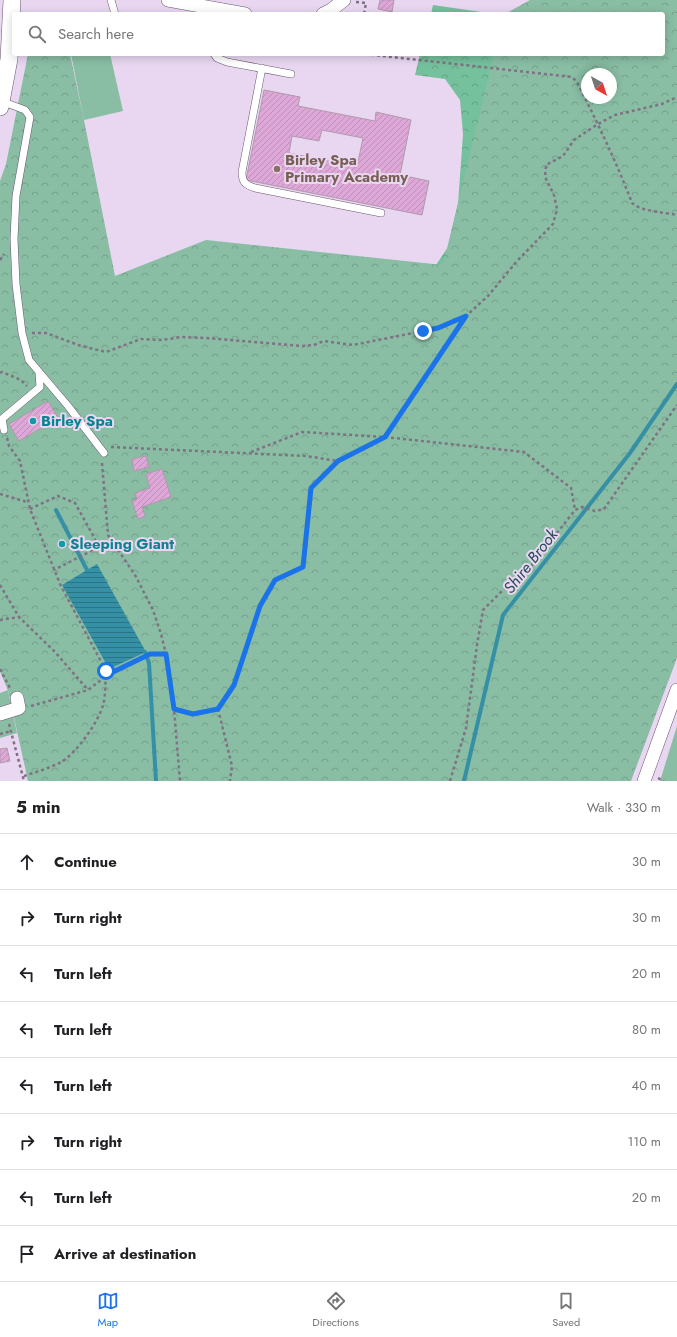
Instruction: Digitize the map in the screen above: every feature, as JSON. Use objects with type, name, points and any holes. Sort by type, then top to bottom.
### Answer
[{"type":"street","points":[[1,104],[9,59],[12,0]]},
{"type":"street","points":[[327,12],[344,0]]},
{"type":"street","points":[[175,1],[208,11],[220,12]]},
{"type":"street","points":[[644,781],[677,690]]},
{"type":"street","points":[[3,713],[19,708],[17,698]]},
{"type":"lane","points":[[111,0],[114,12]]},
{"type":"lane","points":[[216,56],[227,62],[291,74]]},
{"type":"lane","points":[[262,68],[242,172],[242,179],[246,185],[381,213]]},
{"type":"lane","points":[[1,104],[25,110],[30,117],[16,196],[14,239],[16,284],[22,332],[30,360],[102,449]]},
{"type":"lane","points":[[4,430],[2,419],[40,387],[39,371]]},
{"type":"path","points":[[383,56],[572,77],[577,82],[616,161],[632,202],[636,206],[644,209],[677,215]]},
{"type":"path","points":[[174,709],[193,714],[218,709],[234,685],[260,606],[275,580],[303,567],[311,488],[338,461],[385,437],[466,316],[488,296],[517,261],[553,224],[557,209],[554,195],[544,177],[546,165],[564,156],[574,140],[615,115],[662,104],[677,97]]},
{"type":"path","points":[[22,332],[46,333],[81,346],[106,352],[141,339],[162,340],[181,337],[212,338],[303,346],[314,345],[324,341],[353,345],[438,328],[466,316]]},
{"type":"path","points":[[0,373],[2,372],[21,380]]},
{"type":"path","points":[[450,781],[466,728],[483,610],[503,590],[521,579],[575,510],[582,507],[595,511],[604,509],[677,405]]},
{"type":"path","points":[[4,430],[9,446],[20,462],[27,502],[54,570],[106,671],[103,706],[91,730],[71,754],[63,761],[24,776]]},
{"type":"path","points":[[250,453],[302,432],[385,437],[524,452],[571,488],[575,510]]},
{"type":"path","points":[[180,781],[174,709],[166,654],[153,610],[135,575],[108,535],[102,449],[250,453],[306,456],[338,461]]},
{"type":"path","points":[[0,494],[27,502]]},
{"type":"path","points":[[30,509],[58,496],[75,503],[96,539],[95,546],[91,551],[54,570]]},
{"type":"path","points":[[0,585],[19,617],[55,652],[88,690]]},
{"type":"path","points":[[0,620],[19,617]]},
{"type":"path","points":[[106,671],[113,672],[150,654],[166,654]]},
{"type":"path","points":[[0,669],[17,698]]},
{"type":"path","points":[[35,705],[88,690],[106,677]]},
{"type":"path","points":[[218,709],[232,766],[230,781]]},
{"type":"path","points":[[3,713],[11,731],[24,776],[24,781]]},
{"type":"path","points":[[0,734],[11,731]]},
{"type":"green space","points":[[530,0],[677,0],[677,658],[631,781],[28,781],[8,690],[0,671],[0,181],[6,164],[28,56],[70,56],[115,276],[206,240],[443,265],[494,56],[665,56],[665,12],[509,12]]},
{"type":"green space","points":[[433,5],[481,12],[431,12]]},
{"type":"green space","points":[[71,56],[110,56],[123,111],[84,120]]},
{"type":"green space","points":[[420,56],[530,56],[444,281],[436,265],[448,247],[458,204],[463,134],[460,100],[445,79],[415,75]]},
{"type":"green space","points":[[0,629],[8,690],[0,671]]},
{"type":"green space","points":[[8,690],[17,733],[0,738],[0,693]]},
{"type":"green space","points":[[677,726],[677,781],[660,781]]},
{"type":"water","points":[[97,564],[146,652],[109,669],[62,585]]},
{"type":"building","points":[[380,0],[394,0],[392,12],[378,9]]},
{"type":"building","points":[[264,90],[300,97],[298,106],[375,121],[376,112],[411,120],[400,175],[429,181],[422,215],[246,180]],"holes":[[[322,130],[363,138],[357,167],[289,153],[292,136],[319,141]]]},
{"type":"building","name":"Birley Spa","points":[[48,401],[58,418],[19,441],[9,424]]},
{"type":"building","points":[[146,456],[149,467],[134,471],[132,459]]},
{"type":"building","points":[[162,469],[171,497],[142,507],[145,516],[138,519],[132,501],[137,499],[135,493],[150,488],[146,474]]},
{"type":"building","points":[[7,748],[10,761],[0,763],[0,749]]},
{"type":"waterway","name":"Shire Brook","points":[[464,781],[503,615],[630,453],[677,384]]},
{"type":"waterway","points":[[56,510],[87,570]]},
{"type":"waterway","points":[[145,652],[149,663],[156,781]]},
{"type":"place","name":"Birley Spa Primary Academy","points":[[277,169]]},
{"type":"place","name":"Birley Spa","points":[[33,421]]},
{"type":"place","name":"Sleeping Giant","points":[[62,544]]},
{"type":"route","points":[[106,671],[113,672],[150,654],[166,654],[174,709],[193,714],[218,709],[234,685],[245,656],[260,606],[275,580],[303,567],[311,488],[338,461],[385,437],[466,316],[438,328],[423,331]]}]
